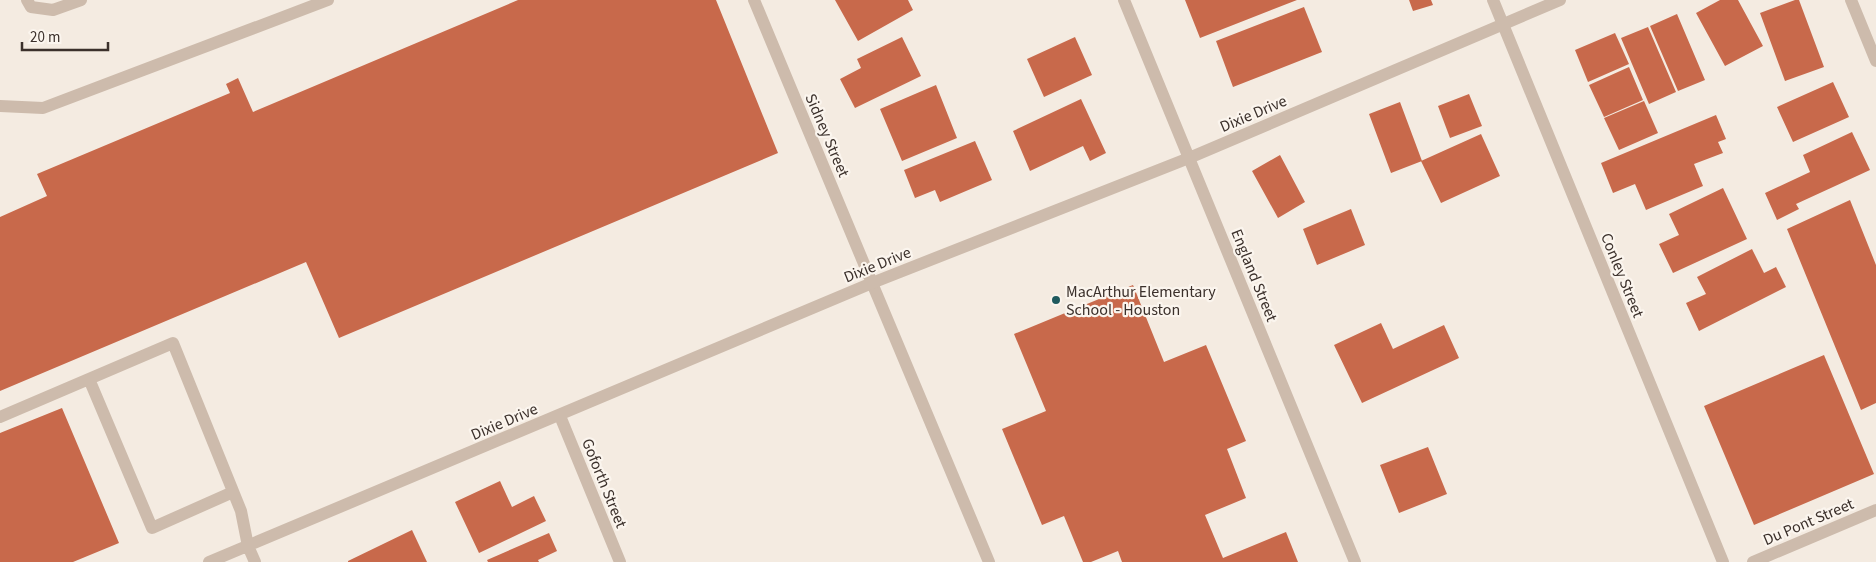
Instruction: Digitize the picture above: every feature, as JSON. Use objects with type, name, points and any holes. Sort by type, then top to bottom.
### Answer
[{"type":"street","points":[[29,3],[53,10],[81,0]]},
{"type":"street","points":[[0,106],[43,108],[328,0]]},
{"type":"street","name":"Sidney Street","points":[[754,0],[989,562]]},
{"type":"street","name":"England Street","points":[[1124,0],[1356,562]]},
{"type":"street","name":"Conley Street","points":[[1493,0],[1723,562]]},
{"type":"street","name":"Dixie Drive","points":[[209,562],[560,416],[872,283],[1189,158],[1560,0]]},
{"type":"street","points":[[1851,0],[1876,61]]},
{"type":"street","points":[[0,417],[173,343],[241,511],[248,546],[255,562]]},
{"type":"street","points":[[89,379],[152,528],[233,492]]},
{"type":"street","name":"Goforth Street","points":[[560,416],[620,562]]},
{"type":"street","name":"Du Pont Street","points":[[1753,562],[1876,510]]},
{"type":"building","points":[[518,0],[716,0],[778,153],[339,338],[306,262],[0,391],[0,217],[47,196],[37,174],[230,93],[226,84],[238,78],[253,112]]},
{"type":"building","points":[[835,0],[908,0],[913,10],[858,41]]},
{"type":"building","points":[[1185,0],[1297,0],[1200,38]]},
{"type":"building","points":[[1409,0],[1431,0],[1433,5],[1413,11]]},
{"type":"building","points":[[1720,0],[1738,0],[1763,46],[1725,66],[1696,13]]},
{"type":"building","points":[[1799,0],[1824,67],[1785,81],[1760,13]]},
{"type":"building","points":[[1304,7],[1322,52],[1233,87],[1216,41]]},
{"type":"building","points":[[1677,14],[1705,80],[1678,91],[1650,26]]},
{"type":"building","points":[[1648,27],[1676,92],[1649,104],[1621,38]]},
{"type":"building","points":[[1615,33],[1629,64],[1588,82],[1575,50]]},
{"type":"building","points":[[902,37],[921,76],[855,108],[840,79],[861,68],[857,59]]},
{"type":"building","points":[[1075,37],[1092,75],[1044,97],[1027,59]]},
{"type":"building","points":[[1629,67],[1643,100],[1604,117],[1589,85]]},
{"type":"building","points":[[1833,82],[1849,117],[1793,142],[1777,107]]},
{"type":"building","points":[[936,85],[957,138],[902,161],[880,109]]},
{"type":"building","points":[[1469,94],[1482,126],[1450,138],[1438,106]]},
{"type":"building","points":[[1081,99],[1106,153],[1090,161],[1083,146],[1030,171],[1013,131]]},
{"type":"building","points":[[1644,101],[1658,133],[1619,150],[1604,118]]},
{"type":"building","points":[[1400,102],[1422,161],[1391,173],[1369,114]]},
{"type":"building","points":[[1716,115],[1726,139],[1718,142],[1723,153],[1694,164],[1703,186],[1646,210],[1635,184],[1613,193],[1601,163]]},
{"type":"building","points":[[1852,132],[1870,170],[1796,204],[1799,209],[1777,220],[1765,193],[1810,172],[1803,155]]},
{"type":"building","points":[[1481,134],[1500,176],[1441,203],[1421,161]]},
{"type":"building","points":[[975,141],[992,180],[940,202],[935,190],[915,198],[904,170]]},
{"type":"building","points":[[1280,155],[1305,202],[1278,218],[1252,171]]},
{"type":"building","points":[[1723,188],[1747,239],[1673,273],[1659,244],[1679,235],[1669,214]]},
{"type":"building","points":[[1850,200],[1876,265],[1876,403],[1861,410],[1787,229]]},
{"type":"building","points":[[1351,209],[1365,245],[1317,265],[1303,229]]},
{"type":"building","points":[[1752,249],[1764,273],[1776,267],[1786,287],[1699,331],[1686,303],[1706,294],[1697,277]]},
{"type":"building","points":[[1133,285],[1164,362],[1206,345],[1246,441],[1227,449],[1246,498],[1205,515],[1223,558],[1286,532],[1298,562],[1122,562],[1118,551],[1091,562],[1083,562],[1064,516],[1042,525],[1002,429],[1046,411],[1014,334]]},
{"type":"building","points":[[1381,323],[1393,349],[1444,325],[1459,358],[1362,403],[1334,345]]},
{"type":"building","points":[[1824,355],[1874,474],[1754,525],[1704,406]]},
{"type":"building","points":[[62,408],[119,543],[73,562],[0,562],[0,433]]},
{"type":"building","points":[[1428,447],[1447,494],[1399,513],[1380,465]]},
{"type":"building","points":[[500,481],[512,507],[534,496],[546,521],[479,553],[455,502]]},
{"type":"building","points":[[412,530],[427,562],[348,562],[348,561]]},
{"type":"building","points":[[549,533],[557,551],[538,560],[539,562],[488,562],[487,560]]},
{"type":"place","name":"MacArthur Elementary School - Houston","points":[[1056,300]]}]
